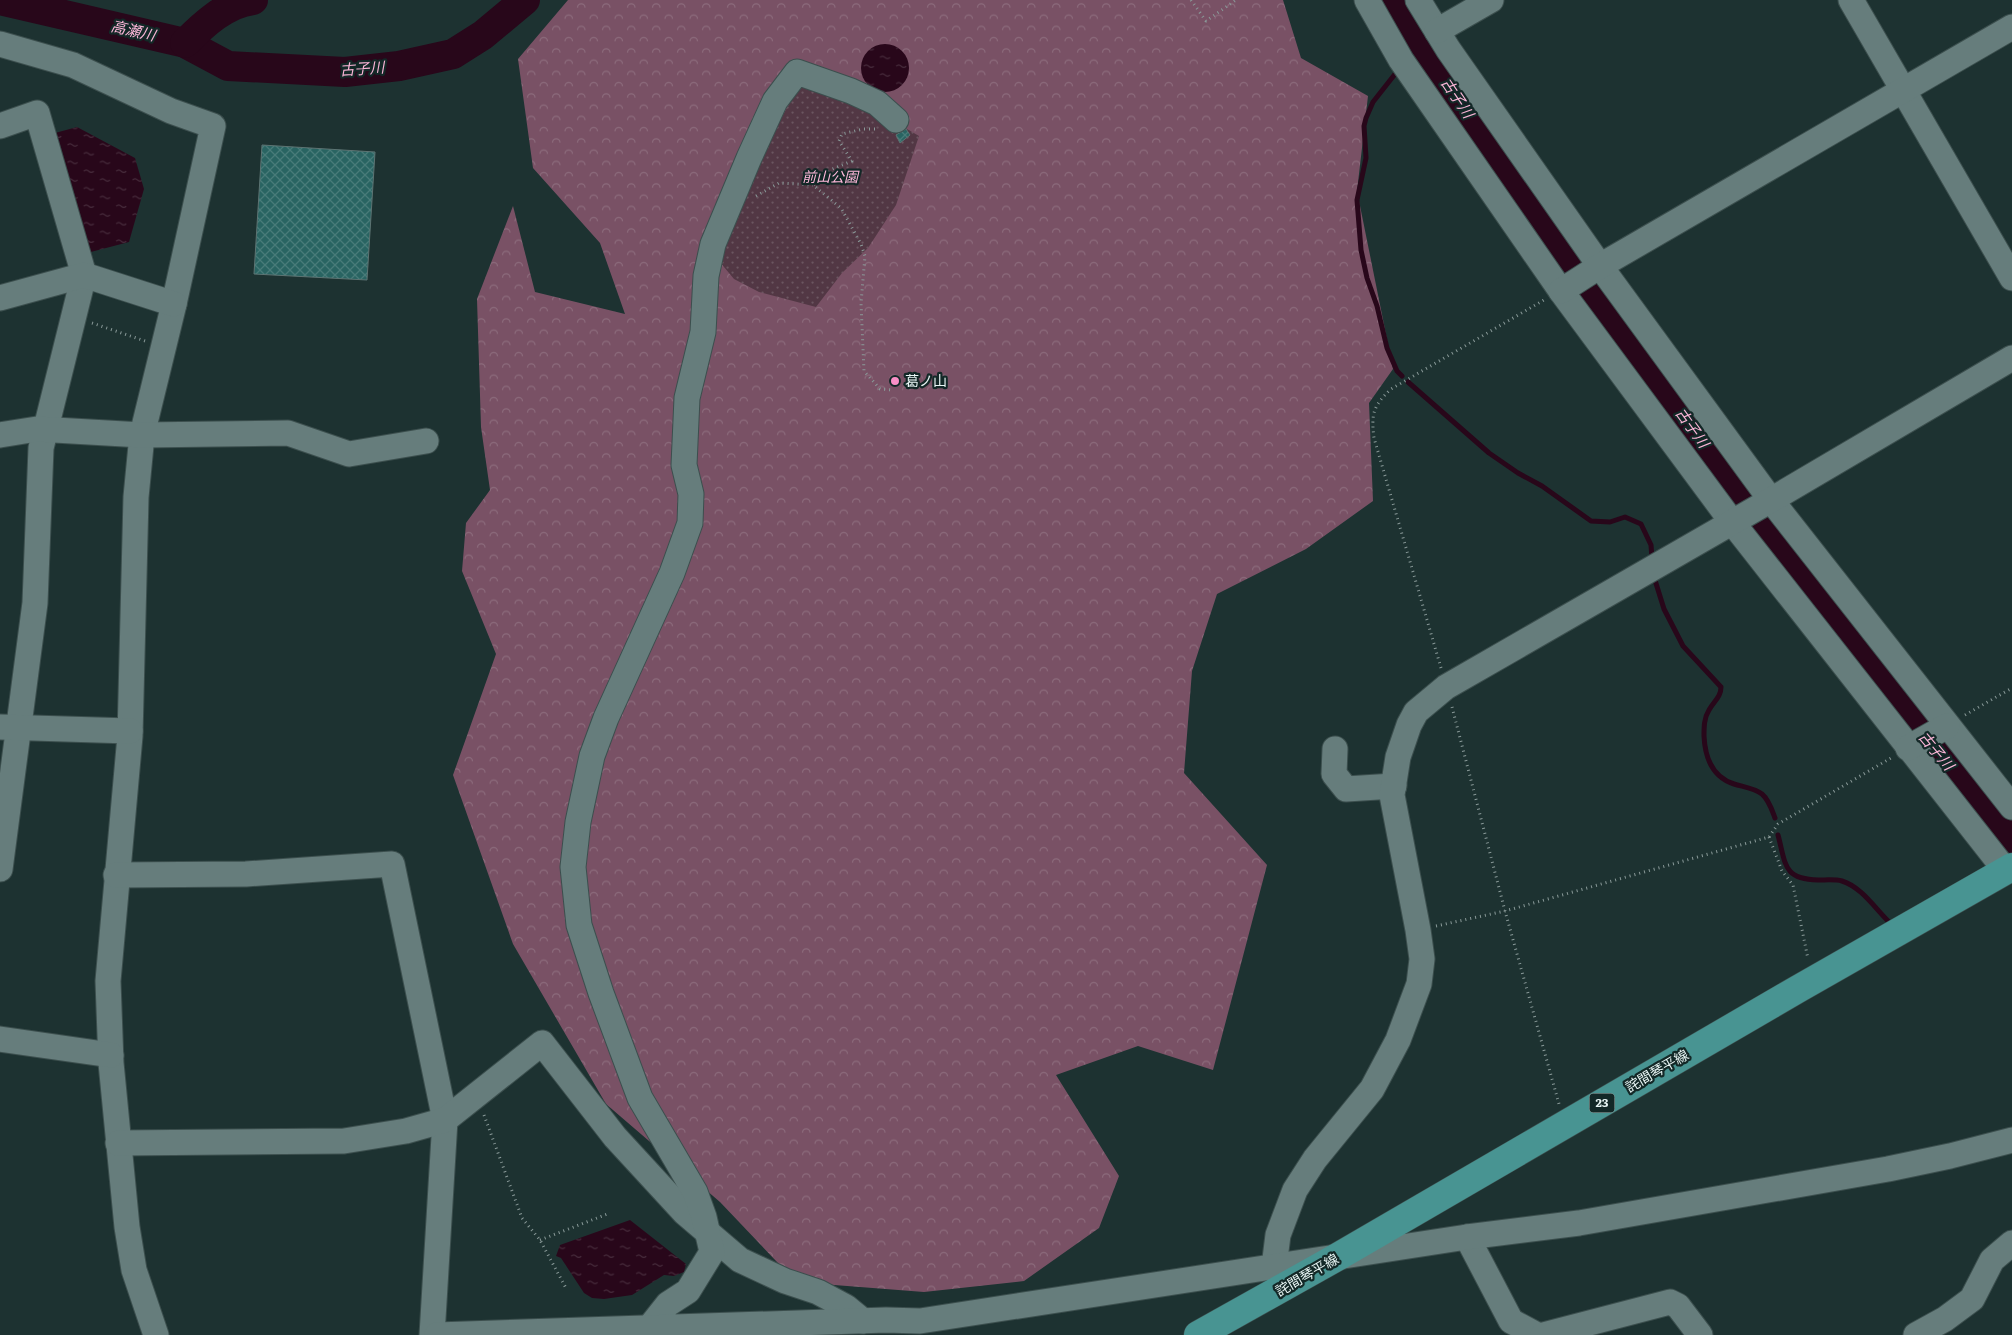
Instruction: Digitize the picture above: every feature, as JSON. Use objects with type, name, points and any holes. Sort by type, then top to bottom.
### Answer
[{"type":"main road","name":"詫間琴平線","points":[[1198,1335],[1339,1256],[2009,869]]},
{"type":"street","points":[[1367,0],[1404,63],[1561,291],[1908,748],[2009,869]]},
{"type":"street","points":[[1418,0],[1437,31],[1600,266],[1771,500],[2012,807]]},
{"type":"street","points":[[1437,31],[1491,0]]},
{"type":"street","points":[[1851,0],[2012,278]]},
{"type":"street","points":[[1561,291],[1600,266],[2012,27]]},
{"type":"street","points":[[0,44],[73,65],[172,111],[213,126],[174,304],[142,435],[136,497],[130,731],[108,981],[111,1055],[127,1227],[134,1270],[156,1335]]},
{"type":"street","points":[[649,1328],[668,1304],[688,1291],[712,1252],[704,1217],[695,1192],[640,1098],[601,993],[579,925],[573,868],[578,822],[592,756],[603,726],[672,573],[690,524],[691,494],[684,465],[687,398],[703,332],[706,276],[713,244],[748,158],[775,101],[797,72],[850,90],[877,103],[896,120]]},
{"type":"street","points":[[0,126],[37,113],[84,274],[75,317],[41,448],[35,603],[9,727],[0,869]]},
{"type":"street","points":[[0,298],[84,274],[174,304]]},
{"type":"street","points":[[1274,1267],[1278,1235],[1295,1190],[1315,1159],[1372,1089],[1398,1040],[1419,984],[1422,959],[1418,930],[1392,795],[1398,758],[1409,724],[1416,712],[1446,687],[1771,500],[2012,358]]},
{"type":"street","points":[[0,435],[37,429],[142,435],[288,433],[349,454],[426,441]]},
{"type":"street","points":[[1908,748],[1947,726]]},
{"type":"street","points":[[9,727],[130,731]]},
{"type":"street","points":[[1335,749],[1334,774],[1346,789],[1394,786]]},
{"type":"street","points":[[116,875],[246,874],[392,864],[445,1120],[432,1335]]},
{"type":"street","points":[[0,1040],[111,1055]]},
{"type":"street","points":[[118,1143],[344,1142],[406,1131],[445,1120],[542,1043],[615,1137],[685,1213],[740,1260],[784,1281],[818,1292],[846,1307],[863,1321]]},
{"type":"street","points":[[437,1335],[863,1321],[928,1328],[1339,1256],[1579,1223],[1888,1169],[2012,1140]]},
{"type":"street","points":[[1467,1237],[1509,1328],[1537,1335]]},
{"type":"street","points":[[1916,1335],[1945,1319],[1972,1299],[1992,1260],[2012,1243]]},
{"type":"street","points":[[1543,1335],[1670,1302],[1678,1306],[1700,1335]]},
{"type":"path","points":[[1191,0],[1206,21],[1236,0]]},
{"type":"path","points":[[813,185],[830,170],[852,161],[839,142],[842,134],[881,129],[896,120]]},
{"type":"path","points":[[751,201],[763,191],[779,183],[813,185],[841,208],[861,244],[865,256],[861,303],[864,371],[880,389],[894,390]]},
{"type":"path","points":[[1561,291],[1391,389],[1383,397],[1372,416],[1374,438],[1446,687],[1505,911],[1565,1124]]},
{"type":"path","points":[[75,317],[164,347]]},
{"type":"path","points":[[1947,726],[2012,688]]},
{"type":"path","points":[[1418,930],[1505,911],[1769,838],[1778,824],[1908,748]]},
{"type":"path","points":[[1769,838],[1782,871],[1793,885],[1813,981]]},
{"type":"path","points":[[477,1095],[522,1218],[540,1240],[567,1290]]},
{"type":"path","points":[[540,1240],[610,1213]]},
{"type":"green space","points":[[568,0],[1283,0],[1301,58],[1368,96],[1357,191],[1393,369],[1369,403],[1373,501],[1306,549],[1217,594],[1192,671],[1184,773],[1267,865],[1213,1070],[1138,1046],[1056,1075],[1119,1176],[1099,1228],[1024,1281],[924,1292],[796,1282],[720,1202],[606,1104],[513,944],[453,775],[496,654],[462,571],[466,523],[490,490],[481,427],[477,299],[513,206],[535,292],[625,314],[600,243],[533,168],[518,59]]},
{"type":"green space","name":"前山公園","points":[[802,82],[859,101],[919,136],[896,205],[868,248],[842,273],[816,307],[759,292],[734,279],[719,261],[723,234],[776,127]]},
{"type":"water","points":[[885,44],[894,46],[902,51],[907,59],[909,68],[907,77],[902,85],[894,90],[885,92],[876,90],[868,85],[863,77],[861,68],[863,59],[868,51],[876,46]]},
{"type":"water","points":[[77,127],[135,158],[144,189],[129,242],[87,253],[55,133]]},
{"type":"water","points":[[630,1220],[686,1264],[684,1272],[674,1276],[664,1275],[632,1295],[604,1299],[592,1298],[584,1293],[561,1258],[556,1256],[560,1245]]},
{"type":"building","points":[[906,129],[910,135],[900,143],[896,135]]},
{"type":"building","points":[[262,145],[375,152],[367,280],[254,274]]},
{"type":"waterway","name":"古子川","points":[[0,0],[185,43],[228,66],[345,72],[399,66],[453,54],[483,35],[525,0]]},
{"type":"waterway","name":"高瀬川","points":[[185,43],[207,22],[224,10],[253,0]]},
{"type":"waterway","name":"古子川","points":[[1391,0],[1485,141],[1727,476],[1915,725],[2012,842]]},
{"type":"waterway","points":[[1407,59],[1419,43]]},
{"type":"waterway","points":[[1399,69],[1373,102],[1366,118],[1364,126],[1366,158],[1357,200],[1361,250],[1367,278],[1377,306],[1387,348],[1397,371],[1402,376]]},
{"type":"waterway","points":[[1408,382],[1489,453],[1518,473],[1542,486],[1591,521],[1610,522],[1625,517],[1641,524],[1651,545],[1652,558]]},
{"type":"waterway","points":[[1654,577],[1664,609],[1683,646],[1721,687],[1720,694],[1707,713],[1705,723],[1705,744],[1711,765],[1726,781],[1762,794],[1775,818]]},
{"type":"waterway","points":[[1778,835],[1785,862],[1792,873],[1807,879],[1836,880],[1849,884],[1867,898],[1888,921]]},
{"type":"place","name":"葛ノ山","points":[[895,381]]}]
